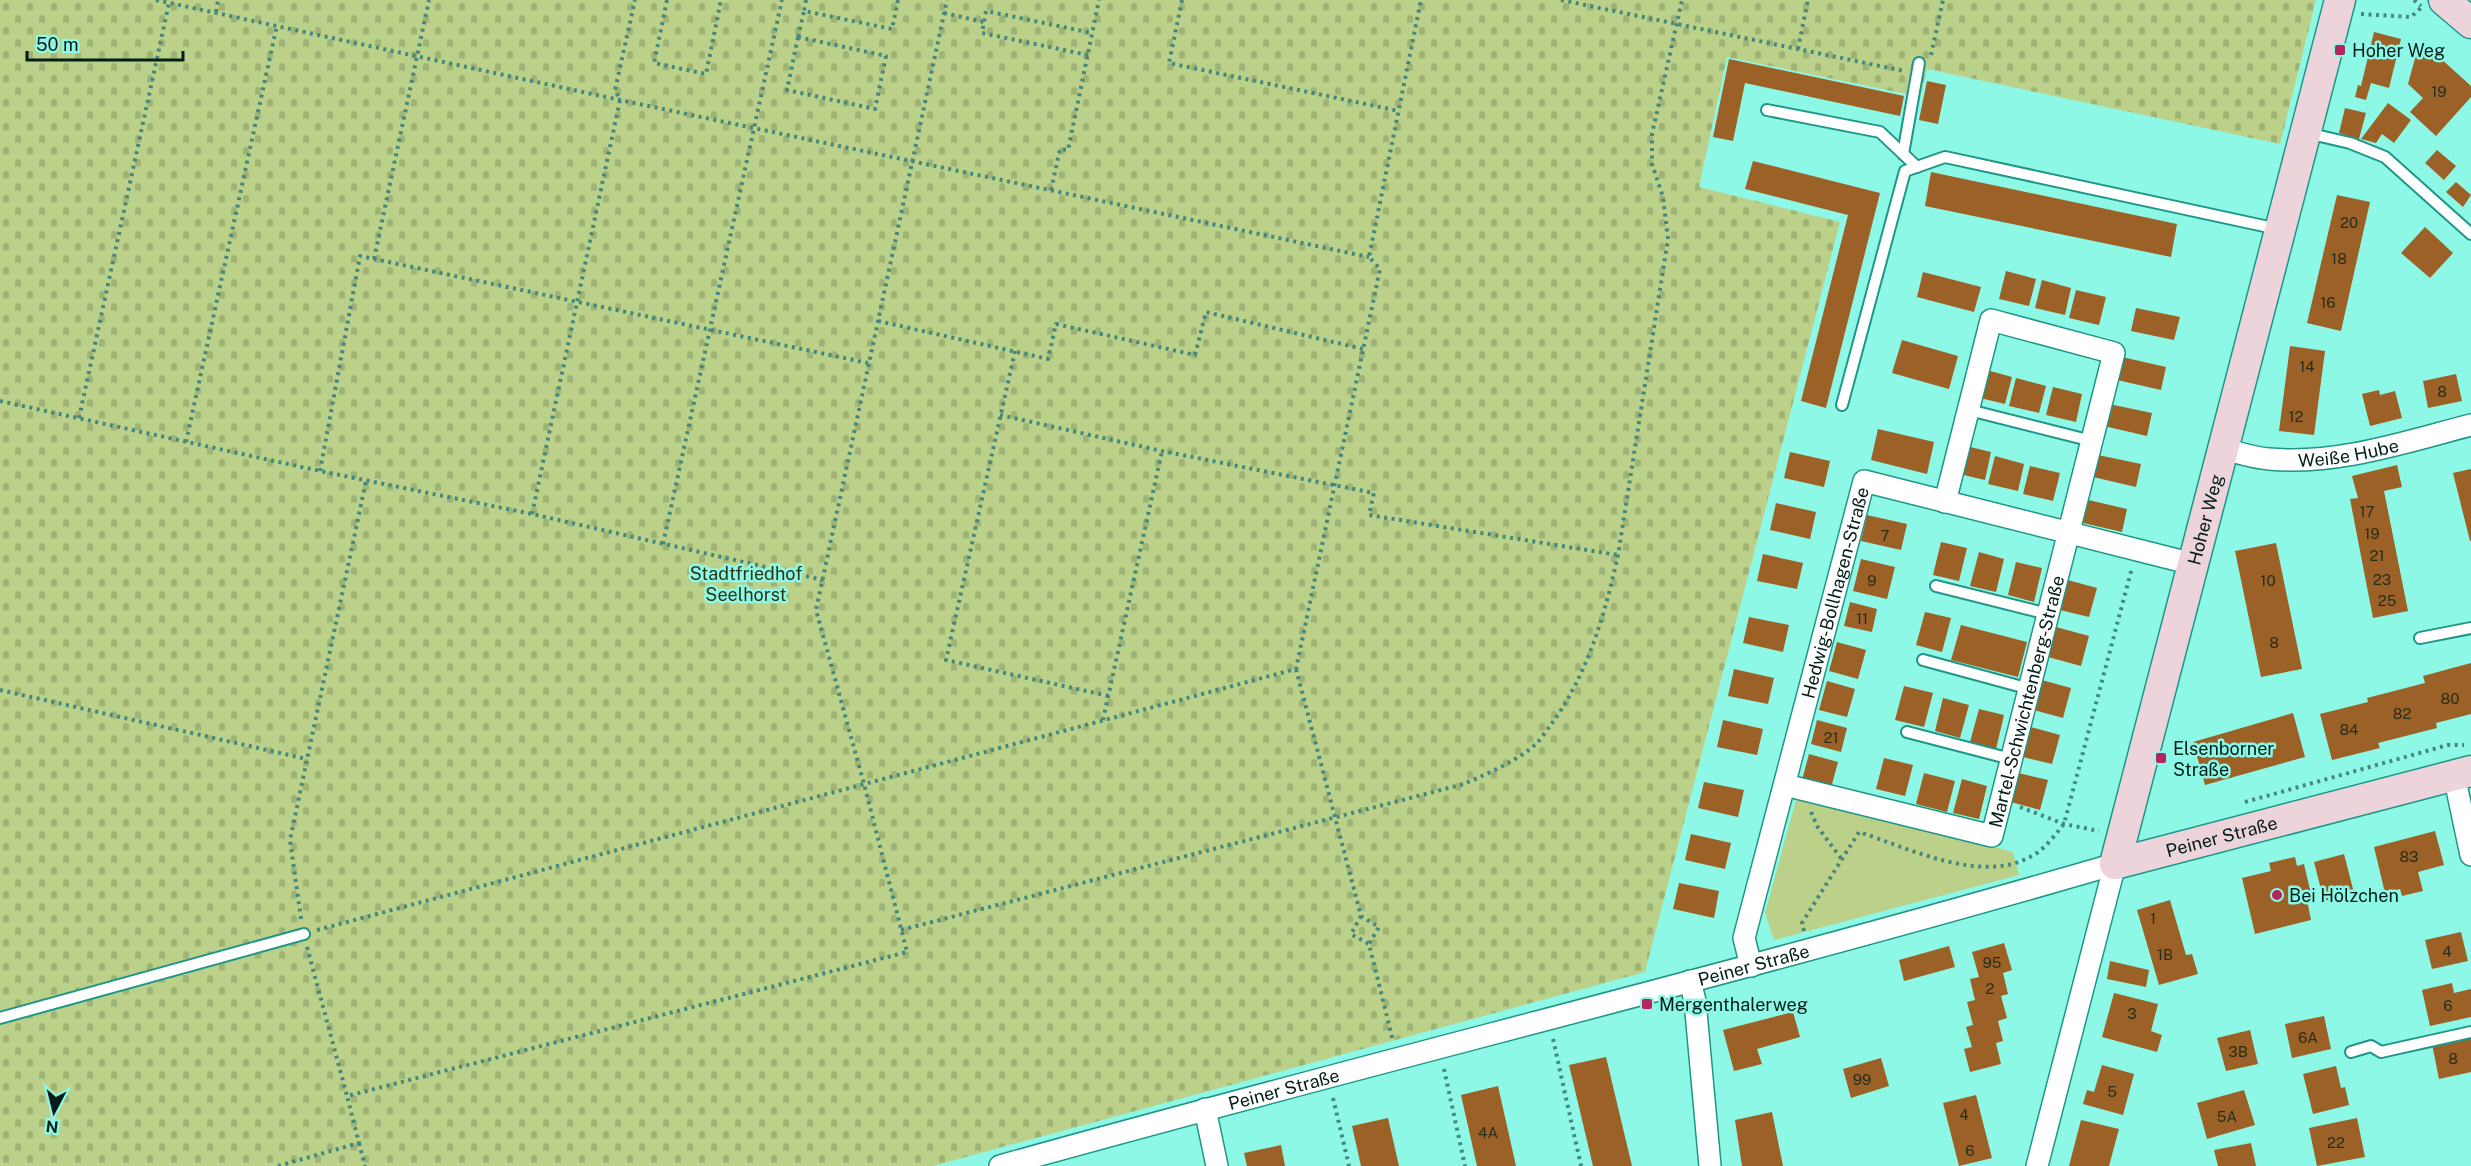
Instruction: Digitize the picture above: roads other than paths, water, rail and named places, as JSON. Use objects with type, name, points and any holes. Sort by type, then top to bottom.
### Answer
[{"type":"street","points":[[2433,3],[2471,23]]},
{"type":"street","name":"Hoher Weg","points":[[2115,864],[2306,133],[2349,7]]},
{"type":"street","name":"Martel-Schwichtenberg-Straße","points":[[1785,784],[1992,836],[2114,353],[1991,320],[1969,411]]},
{"type":"street","points":[[1945,502],[1969,411]]},
{"type":"street","name":"Weiße Hube","points":[[2224,449],[2268,459],[2320,459],[2369,452],[2471,425]]},
{"type":"street","name":"Hedwig-Bollhagen-Straße","points":[[1751,966],[1744,938],[1864,481],[2193,564]]},
{"type":"street","points":[[2462,773],[2471,855]]},
{"type":"street","name":"Peiner Straße","points":[[1000,1166],[1205,1109],[1751,966],[2115,864],[2462,773]]},
{"type":"street","points":[[2037,1166],[2115,864]]},
{"type":"street","points":[[1690,981],[1695,1001],[1710,1166]]},
{"type":"street","points":[[1205,1109],[1217,1166]]},
{"type":"lane","points":[[1903,154],[1919,63]]},
{"type":"lane","points":[[1767,110],[1880,132],[1917,167]]},
{"type":"lane","points":[[2306,133],[2350,143],[2385,157],[2471,234]]},
{"type":"lane","points":[[1842,405],[1905,171],[1945,157],[2281,229]]},
{"type":"lane","points":[[1969,411],[2092,441]]},
{"type":"lane","points":[[1936,586],[2048,614]]},
{"type":"lane","points":[[2420,638],[2471,628]]},
{"type":"lane","points":[[1923,660],[2030,689]]},
{"type":"lane","points":[[1906,732],[2011,759]]},
{"type":"lane","points":[[0,1018],[304,934]]},
{"type":"lane","points":[[2351,1052],[2371,1046],[2381,1052],[2471,1032]]},
{"type":"place","name":"Hoher Weg","points":[[2340,50]]},
{"type":"place","name":"Elsenborner Straße","points":[[2161,758]]},
{"type":"place","name":"Bei Hölzchen","points":[[2277,895]]},
{"type":"place","name":"Mergenthalerweg","points":[[1647,1004]]},
{"type":"park label","name":"Stadtfriedhof Seelhorst","points":[[746,583]]}]
